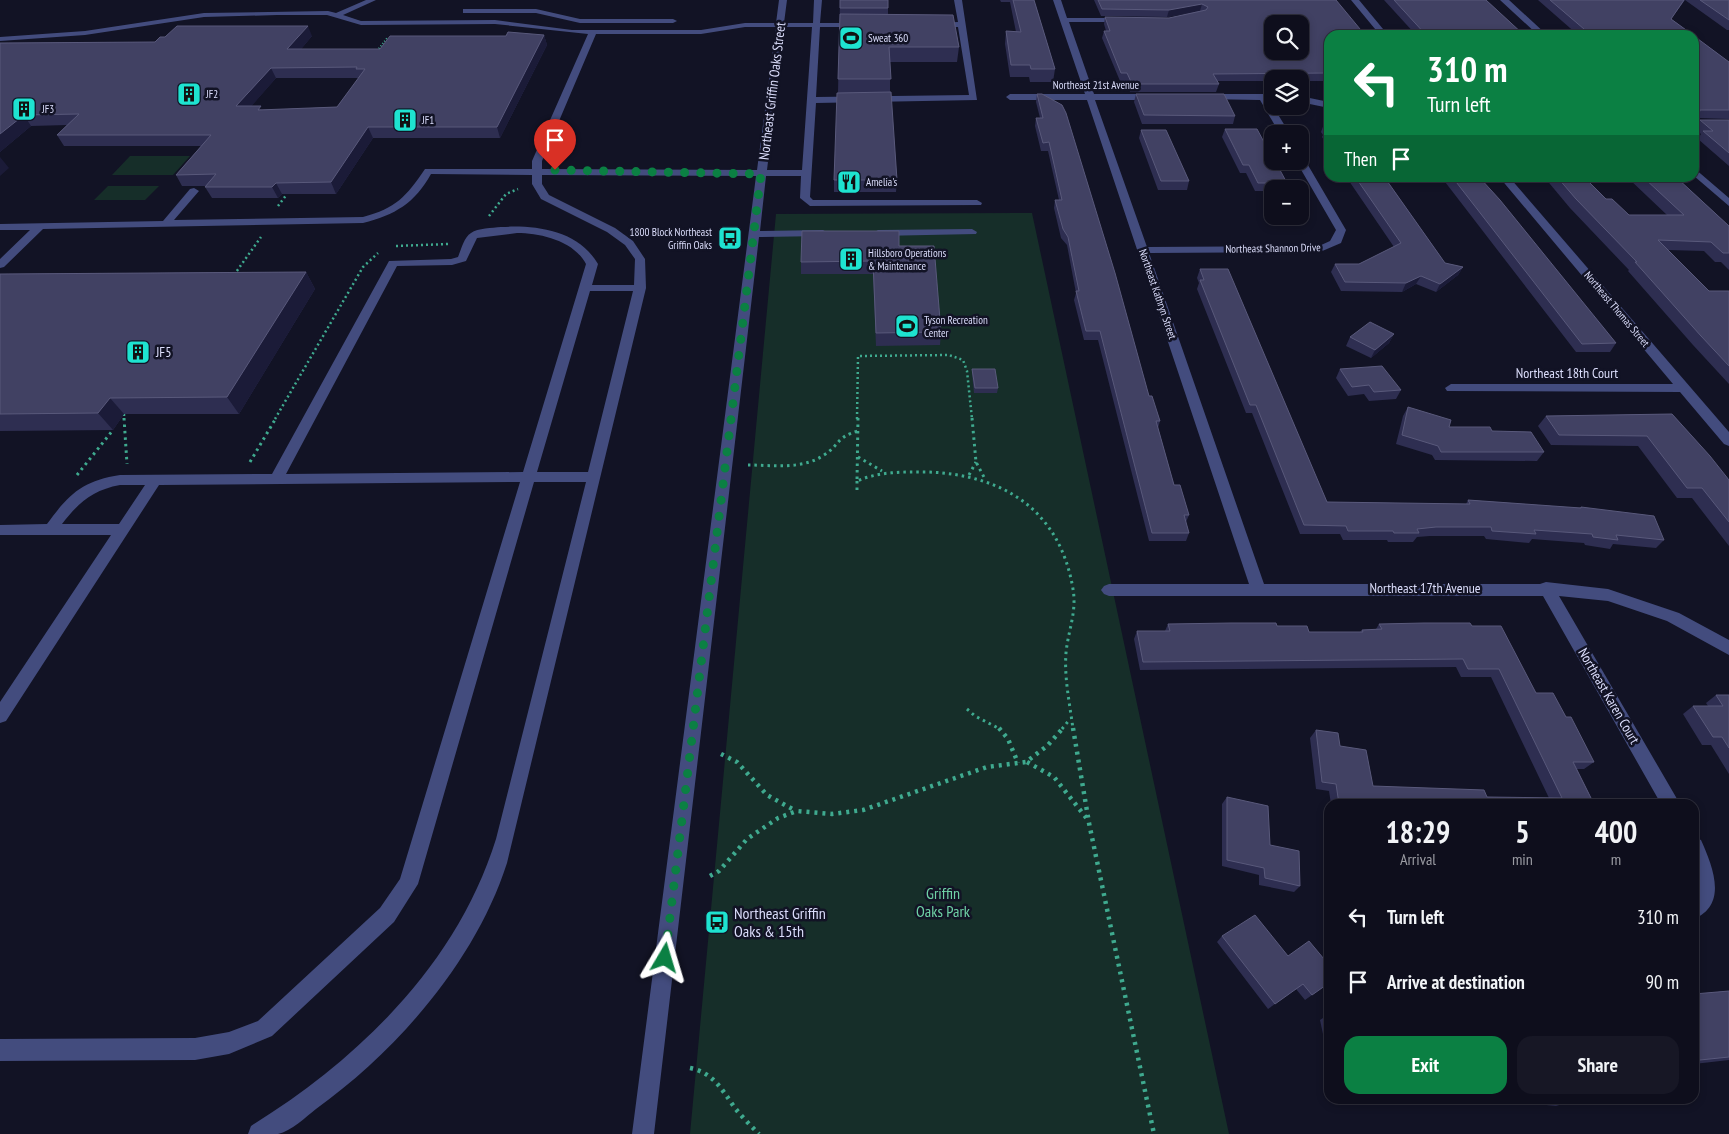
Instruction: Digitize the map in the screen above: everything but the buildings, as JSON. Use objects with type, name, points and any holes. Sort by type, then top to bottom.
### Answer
[{"type":"street","points":[[328,13],[352,0]]},
{"type":"street","points":[[338,15],[372,0]]},
{"type":"street","name":"Northeast Griffin Oaks Street","points":[[643,1134],[783,0]]},
{"type":"street","points":[[818,0],[805,198],[810,203],[977,202]]},
{"type":"street","points":[[811,100],[974,98],[958,0]]},
{"type":"street","name":"Northeast Kathryn Street","points":[[1057,0],[1258,589]]},
{"type":"street","points":[[1355,0],[1380,30]]},
{"type":"street","points":[[1504,0],[1537,30]]},
{"type":"street","points":[[466,11],[536,11],[580,21],[673,21]]},
{"type":"street","points":[[0,39],[93,32],[204,15],[328,13],[338,15],[349,21],[361,23],[490,22],[562,32],[700,32],[736,26],[872,25]]},
{"type":"street","points":[[1064,20],[1129,20]]},
{"type":"street","points":[[926,24],[962,24]]},
{"type":"street","points":[[259,1134],[320,1095],[360,1061],[400,1020],[430,984],[459,943],[489,887],[505,839],[640,288],[640,259],[629,243],[611,230],[545,196],[539,190],[536,170],[540,155],[593,32]]},
{"type":"street","name":"Northeast 21st Avenue","points":[[1010,97],[1165,96]]},
{"type":"street","points":[[1194,96],[1264,97]]},
{"type":"street","points":[[1309,101],[1324,104]]},
{"type":"street","points":[[1699,123],[1729,123]]},
{"type":"street","points":[[0,227],[362,220],[385,214],[408,202],[418,191],[428,171],[536,170],[806,173]]},
{"type":"street","name":"Northeast Shannon Drive","points":[[1142,250],[1320,249],[1336,244],[1340,238],[1341,230],[1306,170]]},
{"type":"street","points":[[1699,176],[1729,203]]},
{"type":"street","name":"Northeast Thomas Street","points":[[1508,182],[1729,441]]},
{"type":"street","points":[[165,225],[194,191]]},
{"type":"street","points":[[0,265],[39,227]]},
{"type":"street","points":[[0,1050],[195,1049],[229,1043],[264,1029],[387,915],[408,884],[592,264],[585,252],[541,231],[479,232],[472,236],[462,259],[442,262],[393,263],[276,479]]},
{"type":"street","points":[[863,233],[972,232]]},
{"type":"street","points":[[754,234],[833,233]]},
{"type":"street","points":[[585,288],[640,288]]},
{"type":"street","name":"Northeast 18th Court","points":[[1451,388],[1684,388]]},
{"type":"street","points":[[51,529],[77,496],[89,486],[120,480],[593,477]]},
{"type":"street","points":[[0,716],[155,480]]},
{"type":"street","points":[[0,530],[123,529]]},
{"type":"street","name":"Northeast 17th Avenue","points":[[1108,590],[1546,588],[1608,595],[1641,605],[1673,617],[1729,648]]},
{"type":"street","name":"Northeast Karen Court","points":[[1546,588],[1668,799]]},
{"type":"street","points":[[1699,861],[1703,873],[1706,896],[1699,904]]},
{"type":"path","points":[[376,52],[388,36],[394,36]]},
{"type":"path","points":[[229,282],[266,231]]},
{"type":"path","points":[[857,493],[858,356],[955,356],[963,360],[967,371],[976,462],[985,479]]},
{"type":"path","points":[[120,480],[128,468],[124,414]]},
{"type":"path","points":[[71,482],[113,430]]},
{"type":"path","points":[[748,465],[807,463],[826,454],[841,435],[858,430]]},
{"type":"path","points":[[858,457],[882,471]]},
{"type":"path","points":[[969,475],[976,462]]},
{"type":"path","points":[[857,481],[882,471],[946,472],[985,479],[1013,494],[1033,510],[1052,531],[1063,554],[1070,574],[1075,608],[1066,656],[1071,694],[1070,719],[1078,773],[1154,1134]]},
{"type":"path","points":[[967,709],[974,717],[988,721],[1001,729],[1018,763]]},
{"type":"path","points":[[1026,762],[1047,746],[1070,719]]},
{"type":"path","points":[[721,754],[728,755],[736,761],[749,778],[770,796],[797,811],[815,814],[848,814],[883,804],[987,767],[1026,762],[1034,764],[1048,773],[1070,796],[1089,823]]},
{"type":"path","points":[[710,876],[719,871],[761,828],[797,811]]},
{"type":"path","points":[[690,1068],[698,1069],[710,1075],[740,1115],[759,1134]]},
{"type":"green space","points":[[130,156],[190,156],[173,175],[112,175]]},
{"type":"green space","points":[[108,186],[159,186],[145,200],[94,200]]},
{"type":"green space","name":"Griffin Oaks Park","points":[[1032,213],[1229,1134],[690,1134],[776,214]]},
{"type":"place","name":"Sweat 360","points":[[851,38]]},
{"type":"place","name":"JF2","points":[[189,94]]},
{"type":"place","name":"JF3","points":[[24,109]]},
{"type":"place","name":"JF1","points":[[405,120]]},
{"type":"place","name":"Amelia's","points":[[849,182]]},
{"type":"place","name":"1800 Block Northeast Griffin Oaks","points":[[730,238]]},
{"type":"place","name":"Hillsboro Operations & Maintenance","points":[[851,259]]},
{"type":"place","name":"Tyson Recreation Center","points":[[907,326]]},
{"type":"place","name":"JF5","points":[[138,352]]},
{"type":"place","name":"Northeast Griffin Oaks & 15th","points":[[717,922]]},
{"type":"route","points":[[555,170],[761,174],[665,958]]}]
